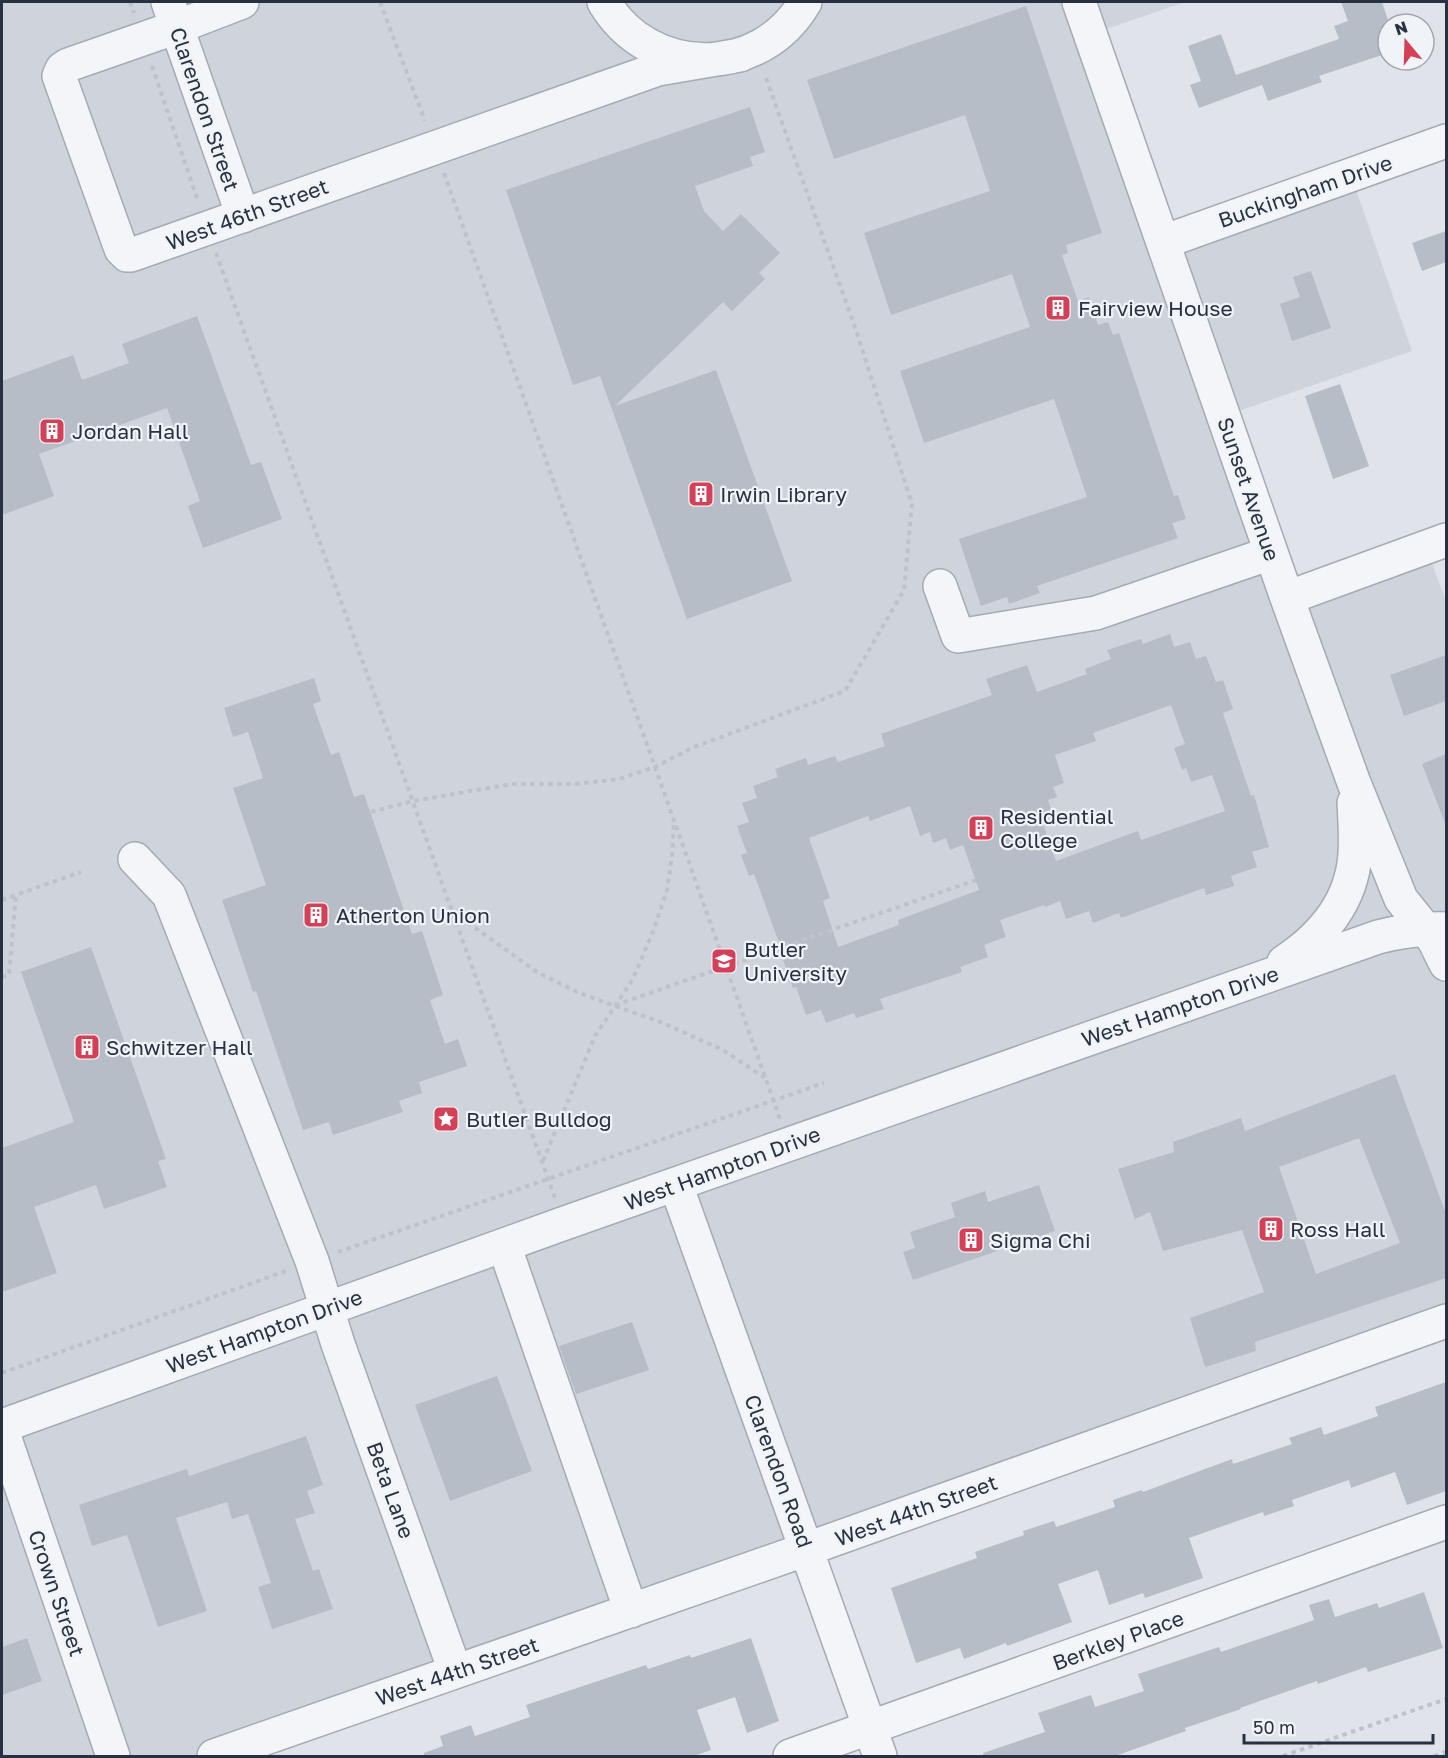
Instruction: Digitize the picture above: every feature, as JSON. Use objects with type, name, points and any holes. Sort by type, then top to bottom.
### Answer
[{"type":"street","name":"West 46th Street","points":[[242,2],[172,14],[143,39],[62,69],[59,76],[60,82],[123,252],[131,255],[658,69],[752,64]]},
{"type":"street","name":"West 46th Street","points":[[604,2],[614,18],[640,42],[671,56],[752,64]]},
{"type":"street","name":"West 46th Street","points":[[752,64],[762,45],[789,24],[805,2]]},
{"type":"street","name":"Sunset Avenue","points":[[1079,2],[1271,553],[1354,783],[1401,899],[1436,928],[1434,940],[1446,964]]},
{"type":"street","name":"Clarendon Street","points":[[172,14],[243,216]]},
{"type":"street","name":"Buckingham Drive","points":[[1163,242],[1446,141]]},
{"type":"street","points":[[1287,598],[1446,540]]},
{"type":"street","points":[[940,586],[958,636],[1096,613],[1271,553]]},
{"type":"street","points":[[1260,978],[1308,944],[1333,918],[1342,901],[1349,884],[1355,854],[1354,783]]},
{"type":"street","name":"Beta Lane","points":[[135,859],[169,896],[312,1261],[326,1308],[455,1671]]},
{"type":"street","name":"West Hampton Drive","points":[[2,1428],[326,1308],[1260,978],[1378,937],[1405,930],[1436,928]]},
{"type":"street","name":"Clarendon Road","points":[[676,1185],[875,1743]]},
{"type":"street","points":[[504,1245],[630,1611]]},
{"type":"street","name":"West 44th Street","points":[[214,1756],[807,1549],[1446,1321]]},
{"type":"street","name":"Crown Street","points":[[2,1428],[113,1756]]},
{"type":"street","name":"Berkley Place","points":[[790,1756],[875,1743],[1446,1522]]},
{"type":"path","points":[[130,2],[208,228],[555,1198]]},
{"type":"path","points":[[380,2],[435,147],[789,1144]]},
{"type":"path","points":[[370,812],[413,801],[512,784],[575,784],[619,779],[655,767],[694,747],[845,691],[904,590],[912,504],[856,330],[752,64]]},
{"type":"path","points":[[543,1162],[595,1036],[633,979],[654,928],[667,890],[674,819]]},
{"type":"path","points":[[2,900],[81,872]]},
{"type":"path","points":[[615,1005],[976,880]]},
{"type":"path","points":[[2,978],[9,975],[16,895]]},
{"type":"path","points":[[453,912],[537,972],[579,993],[663,1023],[723,1050],[766,1079]]},
{"type":"path","points":[[337,1252],[824,1083]]},
{"type":"path","points":[[2,1373],[294,1268]]},
{"type":"path","points":[[1283,1756],[1446,1699]]},
{"type":"path","points":[[1434,1756],[1446,1752]]},
{"type":"shaded area","name":"Butler University","points":[[2,2],[1185,2],[1089,35],[1162,241],[1352,178],[1412,351],[1224,416],[1287,599],[1426,547],[1446,601],[1446,1321],[201,1756],[2,1756]]},
{"type":"building","points":[[1341,2],[1382,2],[1385,12],[1376,12],[1376,57],[1319,76],[1322,82],[1268,101],[1262,85],[1199,108],[1190,85],[1201,81],[1188,46],[1221,34],[1236,75],[1339,39],[1334,26],[1348,21]]},
{"type":"building","name":"Fairview House","points":[[1026,6],[1102,233],[1066,245],[1068,253],[1062,255],[1078,301],[1089,297],[1098,325],[1108,322],[1113,335],[1119,333],[1174,496],[1178,495],[1186,519],[1172,523],[1178,538],[1037,586],[1040,593],[1009,604],[1007,597],[981,606],[959,539],[1087,497],[1054,399],[924,443],[900,371],[1030,327],[1012,274],[891,315],[864,233],[990,191],[965,115],[834,159],[807,80]]},
{"type":"building","points":[[750,107],[765,152],[750,157],[753,166],[695,186],[704,211],[723,231],[741,214],[780,253],[759,273],[765,279],[732,311],[723,302],[615,406],[716,370],[792,581],[687,619],[600,376],[573,385],[506,190]]},
{"type":"building","points":[[1446,231],[1446,262],[1422,271],[1412,243]]},
{"type":"building","points":[[1311,271],[1331,328],[1292,341],[1280,304],[1300,297],[1293,277]]},
{"type":"building","name":"Jordan Hall","points":[[197,316],[251,465],[261,462],[282,519],[203,548],[188,506],[200,501],[167,408],[39,454],[54,496],[2,515],[2,381],[73,355],[82,380],[129,363],[122,344]]},
{"type":"building","points":[[1340,384],[1369,466],[1333,479],[1305,396]]},
{"type":"building","name":"Residential College","points":[[1170,634],[1174,647],[1190,642],[1196,659],[1206,656],[1216,682],[1223,680],[1233,709],[1223,713],[1251,796],[1254,795],[1269,847],[1252,852],[1257,867],[1231,876],[1234,886],[1206,895],[1204,888],[1121,918],[1119,913],[1093,923],[1089,911],[1066,919],[1060,901],[1045,907],[1044,905],[1000,920],[1006,937],[984,945],[988,957],[960,967],[962,972],[880,999],[884,1009],[856,1018],[854,1013],[826,1023],[821,1010],[806,1015],[796,987],[793,988],[783,960],[785,959],[754,874],[749,876],[741,855],[747,853],[737,826],[749,822],[742,803],[757,798],[753,786],[778,777],[775,769],[806,758],[808,765],[835,756],[838,762],[885,746],[881,734],[992,695],[986,679],[1027,665],[1037,692],[1087,674],[1085,669],[1111,659],[1107,650],[1141,639],[1143,644]],"holes":[[[1171,705],[1185,744],[1174,748],[1182,770],[1186,768],[1191,782],[1212,775],[1225,811],[1141,840],[1138,831],[1056,861],[1041,818],[1053,814],[1048,800],[1057,797],[1053,787],[1064,783],[1055,755],[1096,741],[1093,733]],[[910,806],[920,836],[930,832],[933,843],[946,838],[950,850],[963,845],[979,890],[898,920],[899,925],[838,947],[823,901],[830,898],[809,838],[868,816],[870,821]]]},
{"type":"building","points":[[1446,655],[1446,701],[1404,716],[1390,675]]},
{"type":"building","name":"Atherton Union","points":[[314,678],[321,701],[313,704],[331,755],[339,752],[354,797],[364,794],[412,934],[422,931],[443,995],[430,1000],[445,1044],[458,1039],[467,1066],[419,1082],[422,1093],[399,1101],[403,1112],[333,1135],[329,1122],[303,1130],[256,991],[253,992],[222,900],[266,885],[233,788],[263,778],[248,732],[233,737],[224,708]]},
{"type":"building","points":[[1446,754],[1446,823],[1445,823],[1422,764]]},
{"type":"building","name":"Schwitzer Hall","points":[[91,947],[166,1159],[158,1161],[167,1187],[104,1209],[96,1185],[34,1207],[57,1273],[2,1292],[2,1148],[74,1122],[21,972]]},
{"type":"building","name":"Ross Hall","points":[[1395,1074],[1446,1214],[1446,1278],[1255,1342],[1256,1351],[1205,1367],[1190,1318],[1264,1292],[1242,1230],[1163,1251],[1150,1212],[1135,1219],[1118,1169],[1174,1152],[1173,1142],[1241,1118],[1245,1131]],"holes":[[[1359,1138],[1400,1243],[1316,1274],[1279,1167]]]},
{"type":"building","name":"Sigma Chi","points":[[1039,1185],[1055,1231],[913,1280],[903,1252],[915,1248],[910,1232],[955,1217],[951,1203],[985,1191],[988,1202]]},
{"type":"building","points":[[632,1322],[649,1370],[576,1394],[559,1346]]},
{"type":"building","points":[[497,1376],[532,1471],[450,1501],[415,1405]]},
{"type":"building","points":[[1446,1382],[1446,1491],[1407,1505],[1395,1472],[1351,1488],[1349,1480],[1292,1500],[1294,1506],[1264,1516],[1263,1512],[1189,1538],[1203,1578],[1145,1598],[1143,1593],[1109,1605],[1098,1570],[1058,1584],[1072,1622],[964,1659],[960,1648],[916,1663],[891,1588],[977,1558],[975,1552],[1024,1535],[1023,1531],[1054,1521],[1056,1527],[1115,1507],[1113,1500],[1142,1490],[1143,1492],[1232,1459],[1233,1464],[1292,1444],[1289,1438],[1321,1427],[1324,1435],[1378,1416],[1375,1407]]},
{"type":"building","points":[[306,1436],[323,1485],[307,1491],[315,1513],[295,1519],[313,1571],[319,1569],[333,1609],[272,1629],[258,1587],[271,1583],[248,1514],[232,1519],[227,1502],[176,1518],[207,1611],[158,1627],[127,1535],[92,1546],[79,1505],[187,1469],[189,1476]]},
{"type":"building","points":[[1424,1592],[1443,1648],[1368,1672],[1366,1667],[1318,1684],[1317,1681],[1185,1728],[1186,1731],[1115,1756],[984,1756],[983,1753],[1045,1732],[1038,1713],[1091,1695],[1095,1707],[1144,1691],[1138,1674],[1219,1647],[1221,1652],[1314,1620],[1309,1605],[1329,1599],[1335,1617],[1377,1603],[1379,1608]]},
{"type":"building","points":[[27,1638],[42,1681],[2,1695],[2,1647]]},
{"type":"building","points":[[751,1638],[779,1721],[747,1733],[735,1697],[697,1710],[711,1750],[694,1756],[424,1756],[424,1753],[443,1746],[440,1736],[471,1725],[475,1736],[530,1717],[526,1705],[646,1665],[648,1669],[690,1655],[691,1658]]},
{"type":"place","name":"Fairview House","points":[[1058,308]]},
{"type":"place","name":"Jordan Hall","points":[[52,431]]},
{"type":"place","name":"Irwin Library","points":[[701,494]]},
{"type":"place","name":"Residential College","points":[[981,828]]},
{"type":"place","name":"Atherton Union","points":[[316,915]]},
{"type":"place","name":"Butler University","points":[[724,961]]},
{"type":"place","name":"Schwitzer Hall","points":[[87,1047]]},
{"type":"place","name":"Butler Bulldog","points":[[446,1119]]},
{"type":"place","name":"Ross Hall","points":[[1271,1229]]},
{"type":"place","name":"Sigma Chi","points":[[971,1240]]}]
